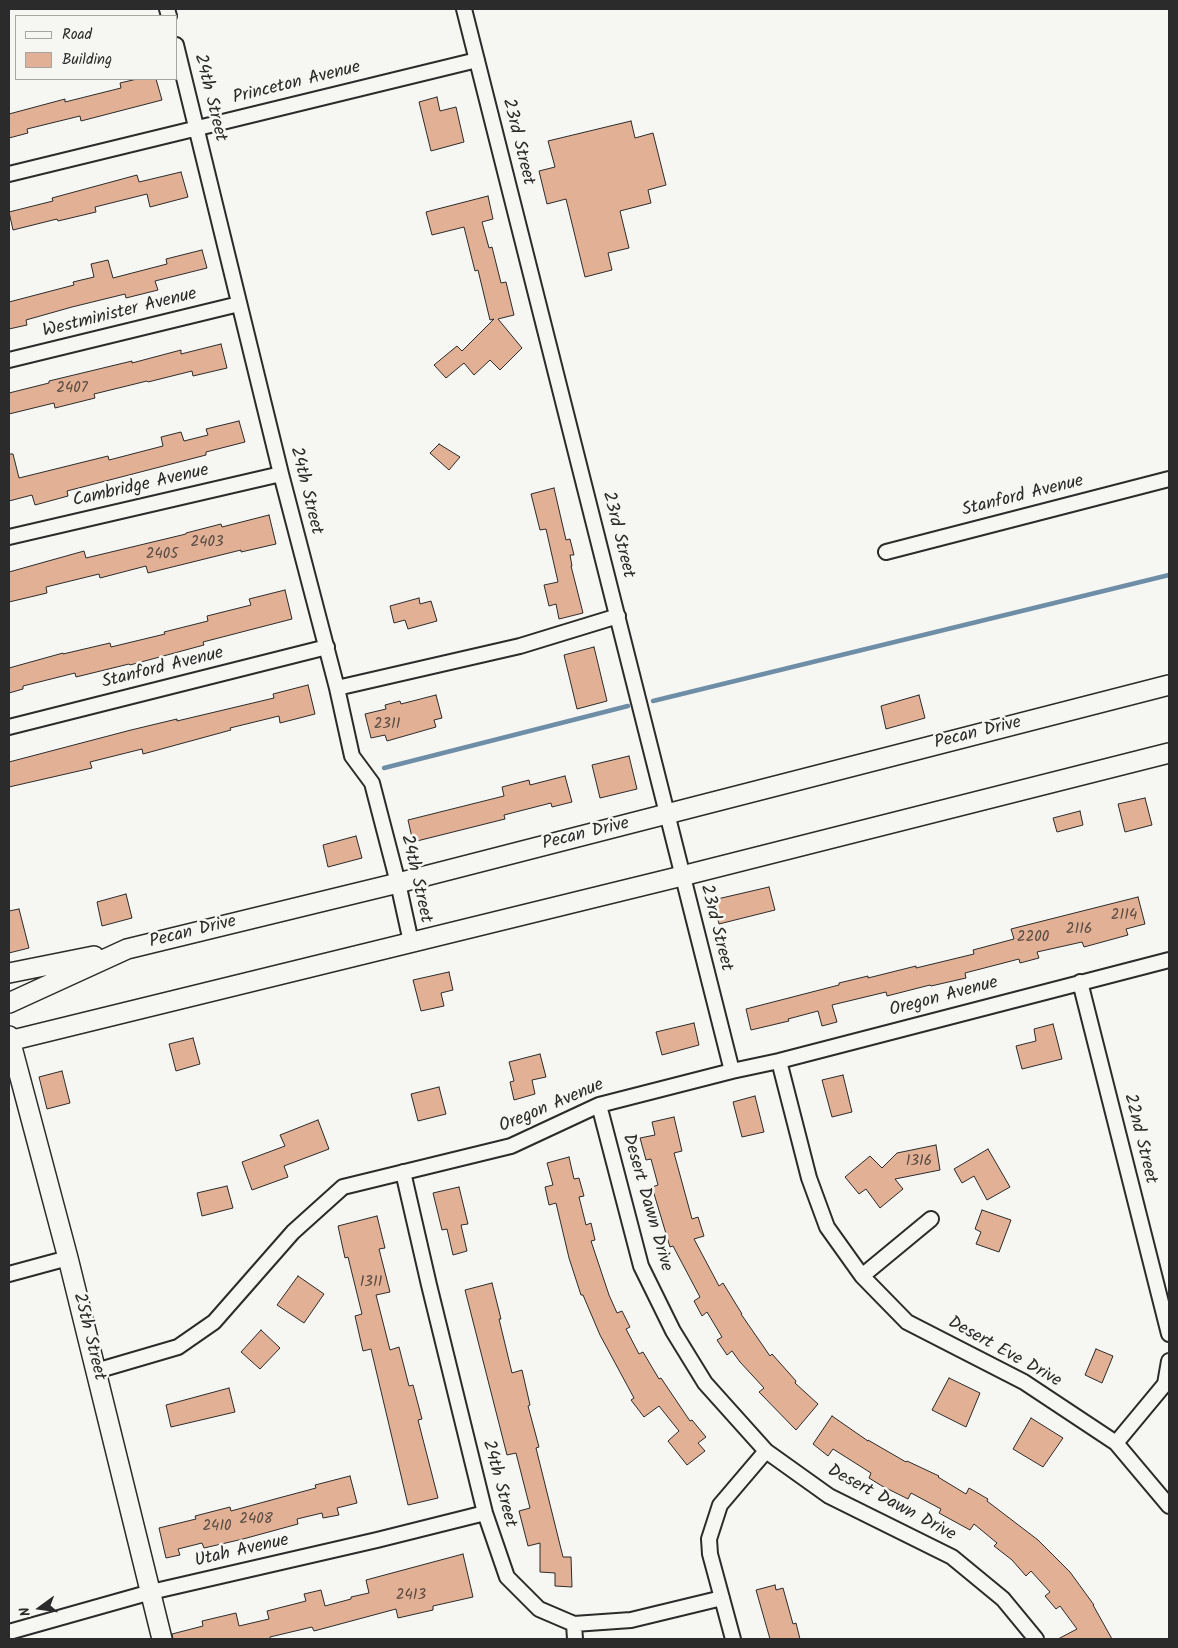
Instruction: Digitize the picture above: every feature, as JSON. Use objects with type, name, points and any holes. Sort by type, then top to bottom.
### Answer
[{"type":"main road","name":"Pecan Drive","points":[[9,1003],[127,949],[398,883],[1169,685]]},
{"type":"main road","points":[[9,1039],[682,876],[1169,753]]},
{"type":"main road","points":[[9,973],[127,949]]},
{"type":"main road","name":"25th Street","points":[[9,1039],[68,1258],[162,1639]]},
{"type":"street","name":"23rd Street","points":[[464,9],[732,1071]]},
{"type":"street","name":"24th Street","points":[[178,53],[281,474],[327,647],[352,756],[372,783],[411,942]]},
{"type":"street","name":"Princeton Avenue","points":[[9,174],[477,60]]},
{"type":"street","name":"Westminister Avenue","points":[[9,360],[240,304]]},
{"type":"street","name":"Cambridge Avenue","points":[[9,537],[281,474]]},
{"type":"street","name":"Stanford Avenue","points":[[886,552],[1169,479]]},
{"type":"street","points":[[337,688],[520,646],[618,616]]},
{"type":"street","name":"Stanford Avenue","points":[[9,727],[327,647]]},
{"type":"street","name":"Oregon Avenue","points":[[96,1370],[178,1347],[214,1322],[293,1232],[343,1187],[511,1146],[599,1105],[779,1061],[1169,960]]},
{"type":"street","name":"22nd Street","points":[[1080,982],[1169,1334]]},
{"type":"street","name":"Desert Eve Drive","points":[[779,1061],[809,1178],[827,1227],[862,1276],[907,1322],[1024,1382],[1116,1444],[1169,1506]]},
{"type":"street","name":"Desert Dawn Drive","points":[[599,1105],[640,1266],[673,1331],[705,1383],[766,1451],[829,1496],[952,1557],[1004,1599],[1036,1639]]},
{"type":"street","name":"24th Street","points":[[403,1172],[484,1513],[507,1577],[539,1609],[574,1624],[631,1620],[722,1598]]},
{"type":"street","points":[[862,1276],[931,1218]]},
{"type":"street","points":[[9,1274],[68,1258]]},
{"type":"street","points":[[1116,1444],[1165,1384],[1169,1361]]},
{"type":"street","points":[[733,1639],[710,1554],[709,1539],[720,1505],[766,1451]]},
{"type":"street","name":"Utah Avenue","points":[[9,1632],[150,1592],[377,1540],[484,1513]]},
{"type":"street","points":[[574,1624],[575,1639]]},
{"type":"building","points":[[133,80],[156,80],[162,100],[81,121],[80,116],[27,129],[28,133],[9,138],[9,114],[65,99],[65,102],[121,88],[120,83]]},
{"type":"building","points":[[437,97],[440,111],[456,107],[464,142],[431,151],[419,102]]},
{"type":"building","points":[[631,121],[635,138],[653,133],[666,185],[648,190],[651,203],[620,211],[629,248],[608,253],[612,270],[585,277],[566,199],[547,204],[539,171],[555,167],[548,141]]},
{"type":"building","points":[[181,172],[188,197],[150,207],[147,194],[95,207],[96,212],[13,230],[9,212],[53,201],[52,198],[137,175],[139,182]]},
{"type":"building","points":[[488,196],[493,219],[482,222],[489,248],[492,247],[501,283],[506,282],[514,315],[498,319],[522,348],[500,370],[490,360],[474,375],[464,363],[446,378],[434,365],[457,346],[462,351],[494,319],[490,320],[478,270],[475,271],[464,227],[432,235],[426,212]]},
{"type":"building","points":[[202,250],[207,268],[155,281],[158,290],[126,298],[125,294],[72,307],[26,320],[27,325],[9,329],[9,302],[74,285],[73,282],[94,277],[91,264],[108,260],[113,278],[167,264],[166,259]]},
{"type":"building","points":[[221,344],[227,368],[193,376],[192,371],[94,394],[95,398],[55,408],[54,403],[9,414],[9,393],[49,383],[49,381],[132,361],[132,363],[181,350],[181,354]]},
{"type":"building","points":[[239,421],[245,442],[206,452],[206,455],[67,491],[68,496],[35,505],[32,495],[9,501],[9,454],[13,454],[19,478],[108,456],[109,460],[163,446],[161,437],[181,432],[184,441],[208,435],[206,429]]},
{"type":"building","points":[[439,444],[460,457],[449,470],[430,453]]},
{"type":"building","points":[[554,488],[566,540],[570,539],[574,555],[570,555],[571,566],[583,613],[559,619],[556,604],[549,606],[544,585],[558,582],[546,529],[540,530],[531,494]]},
{"type":"building","points":[[269,515],[276,544],[241,552],[241,550],[148,573],[146,566],[100,578],[99,574],[46,587],[47,593],[9,602],[9,572],[84,551],[86,558],[221,524],[222,527]]},
{"type":"building","points":[[285,590],[292,619],[203,642],[204,645],[130,665],[76,677],[75,673],[23,686],[23,689],[9,693],[9,668],[63,653],[110,643],[111,647],[165,634],[164,632],[208,621],[207,616],[251,605],[249,599]]},
{"type":"building","points":[[419,598],[420,604],[431,601],[437,621],[408,629],[405,620],[394,623],[390,606]]},
{"type":"building","points":[[594,647],[607,701],[577,709],[564,655]]},
{"type":"building","points":[[308,685],[315,714],[280,723],[279,716],[230,728],[231,730],[143,754],[142,749],[90,762],[92,768],[9,787],[9,762],[131,730],[274,698],[273,694]]},
{"type":"building","points":[[436,695],[442,718],[434,720],[436,727],[387,741],[385,735],[371,738],[365,714],[386,709],[385,705],[400,701],[401,704]]},
{"type":"building","points":[[919,695],[925,718],[886,729],[881,706]]},
{"type":"building","points":[[629,756],[637,789],[600,798],[592,765]]},
{"type":"building","points":[[565,776],[572,802],[552,807],[551,803],[504,815],[505,819],[413,842],[408,820],[504,796],[502,787],[529,780],[530,785]]},
{"type":"building","points":[[1145,798],[1152,825],[1125,832],[1118,804]]},
{"type":"building","points":[[1080,811],[1083,825],[1057,832],[1053,818]]},
{"type":"building","points":[[356,836],[362,858],[328,867],[323,845]]},
{"type":"building","points":[[769,887],[775,910],[719,924],[713,900]]},
{"type":"building","points":[[126,894],[132,918],[102,926],[97,902]]},
{"type":"building","points":[[1138,897],[1145,924],[1126,929],[1128,935],[1084,947],[1082,942],[1037,952],[1039,958],[1020,963],[1019,959],[965,973],[966,978],[887,996],[886,992],[832,1005],[837,1022],[822,1026],[818,1011],[788,1019],[789,1021],[751,1030],[746,1009],[868,976],[868,978],[974,954],[973,950],[1014,939],[1011,929]]},
{"type":"building","points":[[19,909],[29,948],[9,953],[9,911]]},
{"type":"building","points":[[449,972],[453,990],[441,993],[444,1006],[421,1011],[413,980]]},
{"type":"building","points":[[694,1023],[699,1045],[662,1055],[656,1032]]},
{"type":"building","points":[[1053,1024],[1062,1059],[1022,1069],[1016,1046],[1036,1041],[1034,1029]]},
{"type":"building","points":[[193,1038],[200,1064],[176,1071],[169,1044]]},
{"type":"building","points":[[540,1054],[546,1077],[532,1080],[535,1094],[514,1100],[510,1082],[514,1081],[509,1062]]},
{"type":"building","points":[[62,1071],[70,1103],[47,1109],[39,1077]]},
{"type":"building","points":[[843,1075],[852,1112],[832,1117],[822,1080]]},
{"type":"building","points":[[439,1087],[446,1114],[418,1121],[411,1094]]},
{"type":"building","points":[[755,1096],[764,1132],[742,1137],[733,1102]]},
{"type":"building","points":[[674,1117],[682,1151],[674,1153],[692,1219],[698,1217],[704,1236],[694,1239],[719,1286],[723,1283],[741,1314],[770,1356],[772,1354],[796,1381],[795,1383],[818,1404],[796,1430],[759,1392],[764,1388],[732,1351],[727,1355],[717,1340],[722,1337],[707,1312],[702,1316],[694,1301],[700,1297],[673,1246],[670,1247],[652,1187],[658,1185],[651,1159],[646,1160],[640,1138],[655,1135],[652,1122]]},
{"type":"building","points":[[318,1120],[329,1149],[284,1166],[288,1177],[252,1190],[242,1162],[285,1146],[280,1135]]},
{"type":"building","points":[[936,1145],[940,1170],[895,1179],[903,1189],[880,1208],[866,1189],[859,1194],[845,1177],[870,1156],[882,1168],[897,1153]]},
{"type":"building","points":[[988,1149],[1010,1187],[987,1200],[974,1176],[962,1183],[954,1169]]},
{"type":"building","points":[[569,1157],[574,1179],[579,1178],[584,1196],[579,1197],[586,1225],[591,1223],[595,1240],[591,1241],[617,1313],[622,1311],[630,1327],[626,1329],[639,1354],[643,1352],[659,1379],[661,1378],[690,1421],[692,1420],[706,1437],[698,1443],[705,1451],[687,1465],[668,1441],[679,1431],[659,1406],[644,1417],[631,1400],[634,1398],[600,1335],[583,1295],[581,1295],[569,1258],[556,1203],[549,1205],[545,1187],[553,1185],[547,1163]]},
{"type":"building","points":[[227,1186],[233,1208],[202,1216],[197,1193]]},
{"type":"building","points":[[459,1187],[468,1224],[461,1225],[467,1251],[453,1255],[447,1229],[442,1230],[433,1193]]},
{"type":"building","points":[[982,1210],[1011,1220],[999,1252],[976,1244],[981,1232],[975,1229]]},
{"type":"building","points":[[377,1216],[385,1248],[379,1249],[390,1292],[376,1295],[390,1350],[399,1347],[409,1386],[413,1385],[422,1419],[418,1420],[438,1498],[408,1505],[371,1349],[363,1351],[355,1316],[362,1314],[348,1257],[345,1258],[338,1226]]},
{"type":"building","points":[[298,1276],[324,1294],[304,1323],[277,1305]]},
{"type":"building","points":[[492,1283],[512,1373],[522,1370],[530,1405],[528,1406],[539,1447],[536,1448],[563,1557],[571,1557],[572,1587],[555,1586],[555,1573],[540,1572],[540,1543],[528,1546],[519,1511],[530,1508],[516,1453],[507,1455],[465,1290]]},
{"type":"building","points":[[261,1330],[280,1348],[260,1369],[241,1352]]},
{"type":"building","points":[[1096,1349],[1113,1356],[1102,1383],[1085,1375]]},
{"type":"building","points":[[949,1378],[980,1393],[966,1427],[932,1410]]},
{"type":"building","points":[[229,1388],[235,1412],[171,1427],[166,1405]]},
{"type":"building","points":[[832,1416],[868,1441],[906,1462],[939,1476],[966,1494],[969,1488],[988,1499],[987,1501],[1038,1540],[1070,1572],[1094,1605],[1112,1639],[1058,1639],[1077,1629],[1060,1606],[1056,1609],[1045,1596],[1050,1592],[1031,1571],[1026,1576],[1012,1560],[994,1546],[997,1543],[974,1524],[970,1530],[939,1513],[941,1509],[911,1493],[908,1499],[882,1486],[869,1478],[871,1473],[833,1449],[828,1456],[813,1444]]},
{"type":"building","points":[[1031,1418],[1063,1438],[1043,1467],[1013,1449]]},
{"type":"building","points":[[350,1476],[357,1503],[337,1508],[339,1515],[323,1518],[322,1513],[297,1519],[298,1524],[243,1539],[204,1548],[202,1543],[178,1549],[180,1555],[166,1558],[159,1528],[196,1519],[195,1516],[230,1507],[231,1511],[316,1488],[315,1485]]},
{"type":"building","points":[[463,1554],[473,1597],[433,1606],[433,1610],[398,1618],[396,1609],[314,1631],[312,1627],[270,1637],[270,1639],[173,1639],[172,1634],[203,1626],[202,1621],[236,1613],[239,1626],[269,1619],[267,1611],[306,1601],[304,1594],[321,1590],[325,1606],[351,1599],[351,1597],[369,1593],[366,1580]]},
{"type":"building","points":[[775,1585],[776,1590],[783,1588],[793,1624],[796,1623],[800,1639],[770,1639],[756,1590]]},
{"type":"waterway","points":[[653,701],[1169,575]]},
{"type":"waterway","points":[[384,768],[628,706]]}]
